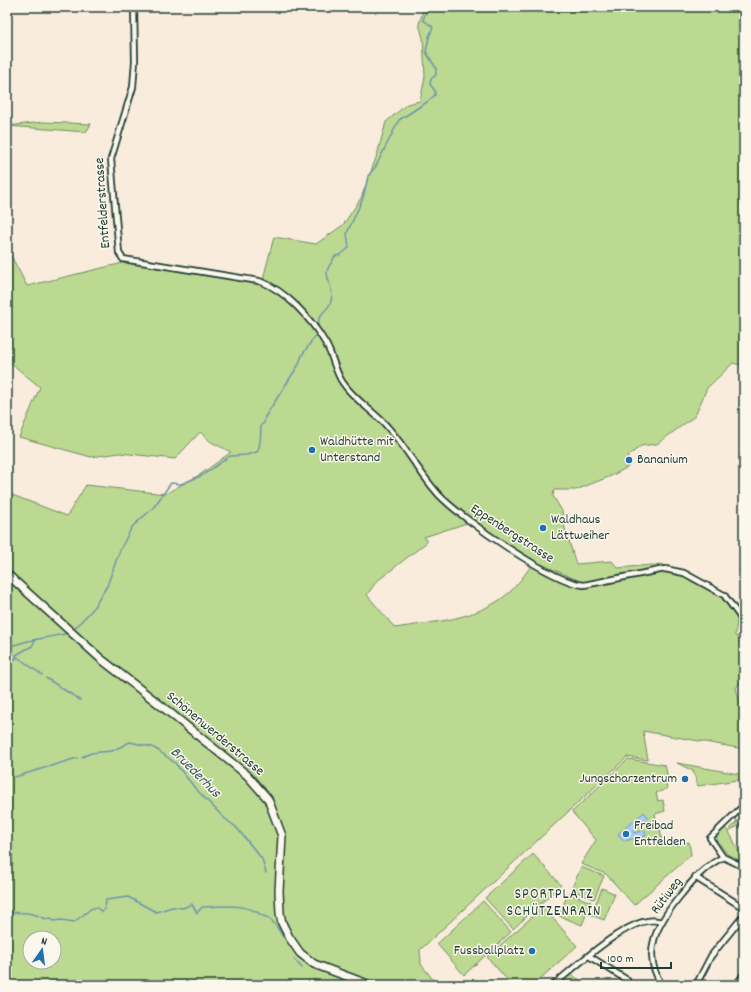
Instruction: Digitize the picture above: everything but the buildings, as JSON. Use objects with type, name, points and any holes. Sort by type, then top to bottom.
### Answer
[{"type":"street","name":"Entfelderstrasse","points":[[134,7],[134,80],[130,101],[111,159],[121,257],[128,261],[170,265],[259,281],[271,285],[282,292],[315,328]]},
{"type":"street","name":"Eppenbergstrasse","points":[[315,328],[326,345],[342,383],[358,400],[382,421],[439,494],[470,523],[535,564],[569,582],[584,585],[665,569],[684,573],[724,595],[742,617],[744,645]]},
{"type":"street","name":"Schönenwerderstrasse","points":[[7,574],[101,659],[247,775],[268,799],[282,836],[279,891],[280,913],[282,924],[289,936],[300,953],[314,964],[370,985]]},
{"type":"street","points":[[744,805],[710,838],[723,857],[744,867]]},
{"type":"street","name":"Rütiweg","points":[[662,985],[656,976],[652,954],[655,936],[661,922],[696,877],[709,864],[723,857]]},
{"type":"street","points":[[696,877],[744,908]]},
{"type":"street","points":[[696,985],[711,956],[744,915]]},
{"type":"street","points":[[553,985],[630,926],[654,919],[661,922]]},
{"type":"street","points":[[589,956],[627,980],[624,985]]},
{"type":"street","points":[[736,985],[744,974]]},
{"type":"green space","points":[[424,7],[744,7],[744,366],[733,363],[707,388],[695,416],[657,444],[641,446],[628,456],[628,467],[611,476],[576,490],[554,490],[553,496],[562,511],[564,525],[576,564],[612,561],[618,568],[662,564],[665,569],[589,585],[541,564],[584,588],[671,570],[707,584],[731,602],[737,616],[735,636],[738,637],[742,652],[745,675],[736,688],[744,718],[744,749],[643,731],[648,760],[627,757],[420,950],[421,964],[437,985],[7,985],[7,493],[67,516],[86,485],[165,494],[201,474],[231,452],[211,442],[200,432],[175,459],[120,453],[91,457],[19,437],[40,387],[7,360],[7,248],[27,286],[123,263],[164,266],[262,283],[274,237],[316,244],[343,225],[361,198],[377,155],[386,122],[407,104],[420,101],[425,77],[423,38],[419,24]],"holes":[[[473,521],[535,561],[517,584],[505,596],[480,610],[453,619],[395,628],[367,595],[376,582],[427,542],[424,537]]]},
{"type":"green space","points":[[43,122],[91,124],[86,132],[7,126]]},
{"type":"green space","name":"Freibad Entfelden","points":[[628,759],[665,765],[669,782],[666,783],[667,789],[656,793],[658,801],[663,800],[665,811],[655,814],[657,825],[662,824],[663,829],[660,830],[663,844],[674,842],[675,846],[689,842],[691,855],[634,905],[606,874],[581,864],[596,840],[572,812]]},
{"type":"green space","points":[[677,763],[744,775],[744,779],[698,786],[693,771]]},
{"type":"green space","points":[[735,818],[741,827],[739,829],[739,825],[729,832],[740,853],[744,855],[744,863],[727,854],[717,840],[717,836],[725,828],[728,831],[737,822]]},
{"type":"green space","points":[[533,854],[561,885],[513,929],[485,898]]},
{"type":"green space","points":[[581,867],[604,876],[594,899],[571,890]]},
{"type":"green space","points":[[602,888],[615,894],[604,920],[591,915]]},
{"type":"green space","points":[[568,893],[591,902],[582,925],[559,916]]},
{"type":"green space","points":[[483,901],[511,932],[464,975],[437,944]]},
{"type":"green space","name":"Fussballplatz","points":[[543,907],[577,946],[533,985],[512,985],[487,957]]},
{"type":"green space","points":[[570,974],[588,985],[556,985]]},
{"type":"water","points":[[644,812],[648,817],[632,831],[634,833],[645,830],[646,836],[624,841],[618,834]]},
{"type":"waterway","points":[[318,329],[320,317],[328,308],[332,296],[327,273],[328,268],[335,256],[340,255],[349,248],[347,233],[363,198],[368,176],[376,166],[399,120],[435,95],[435,91],[430,84],[431,79],[436,75],[436,68],[426,52],[433,27],[423,20],[425,14],[431,7]]},
{"type":"waterway","points":[[75,628],[92,610],[107,586],[120,550],[132,527],[153,508],[171,483],[181,484],[203,475],[230,456],[246,455],[257,452],[259,449],[261,425],[264,423],[265,417],[299,364],[302,355],[316,335]]},
{"type":"waterway","points":[[7,647],[28,641],[65,634]]},
{"type":"waterway","points":[[7,661],[16,659],[16,655],[32,646],[36,639]]},
{"type":"waterway","points":[[16,656],[42,675]]},
{"type":"waterway","points":[[46,678],[80,700]]},
{"type":"waterway","name":"Bruederhus","points":[[82,757],[91,753],[112,751],[130,742],[152,747],[159,751],[175,763],[195,788],[224,818],[236,827],[262,859],[266,873]]},
{"type":"waterway","name":"Bruederhus","points":[[15,777],[77,758]]},
{"type":"waterway","points":[[7,913],[27,913],[46,919],[51,918],[53,921],[61,920],[74,922],[92,908],[97,908],[102,912],[105,909],[106,900],[128,897],[156,912],[172,907],[183,908],[192,904],[197,913],[202,907],[234,906],[250,909],[266,917],[275,924],[283,937]]},
{"type":"waterway","points":[[294,959],[302,968]]},
{"type":"waterway","points":[[314,979],[319,985]]},
{"type":"place","name":"Waldhütte mit Unterstand","points":[[312,450]]},
{"type":"place","name":"Bananium","points":[[629,460]]},
{"type":"place","name":"Waldhaus Lättweiher","points":[[543,528]]},
{"type":"place","name":"Jungscharzentrum","points":[[685,779]]},
{"type":"place","name":"Freibad Entfelden","points":[[626,834]]},
{"type":"place","name":"Fussballplatz","points":[[532,951]]},
{"type":"district","name":"SPORTPLATZ SCHÜTZENRAIN","points":[[554,904]]}]
